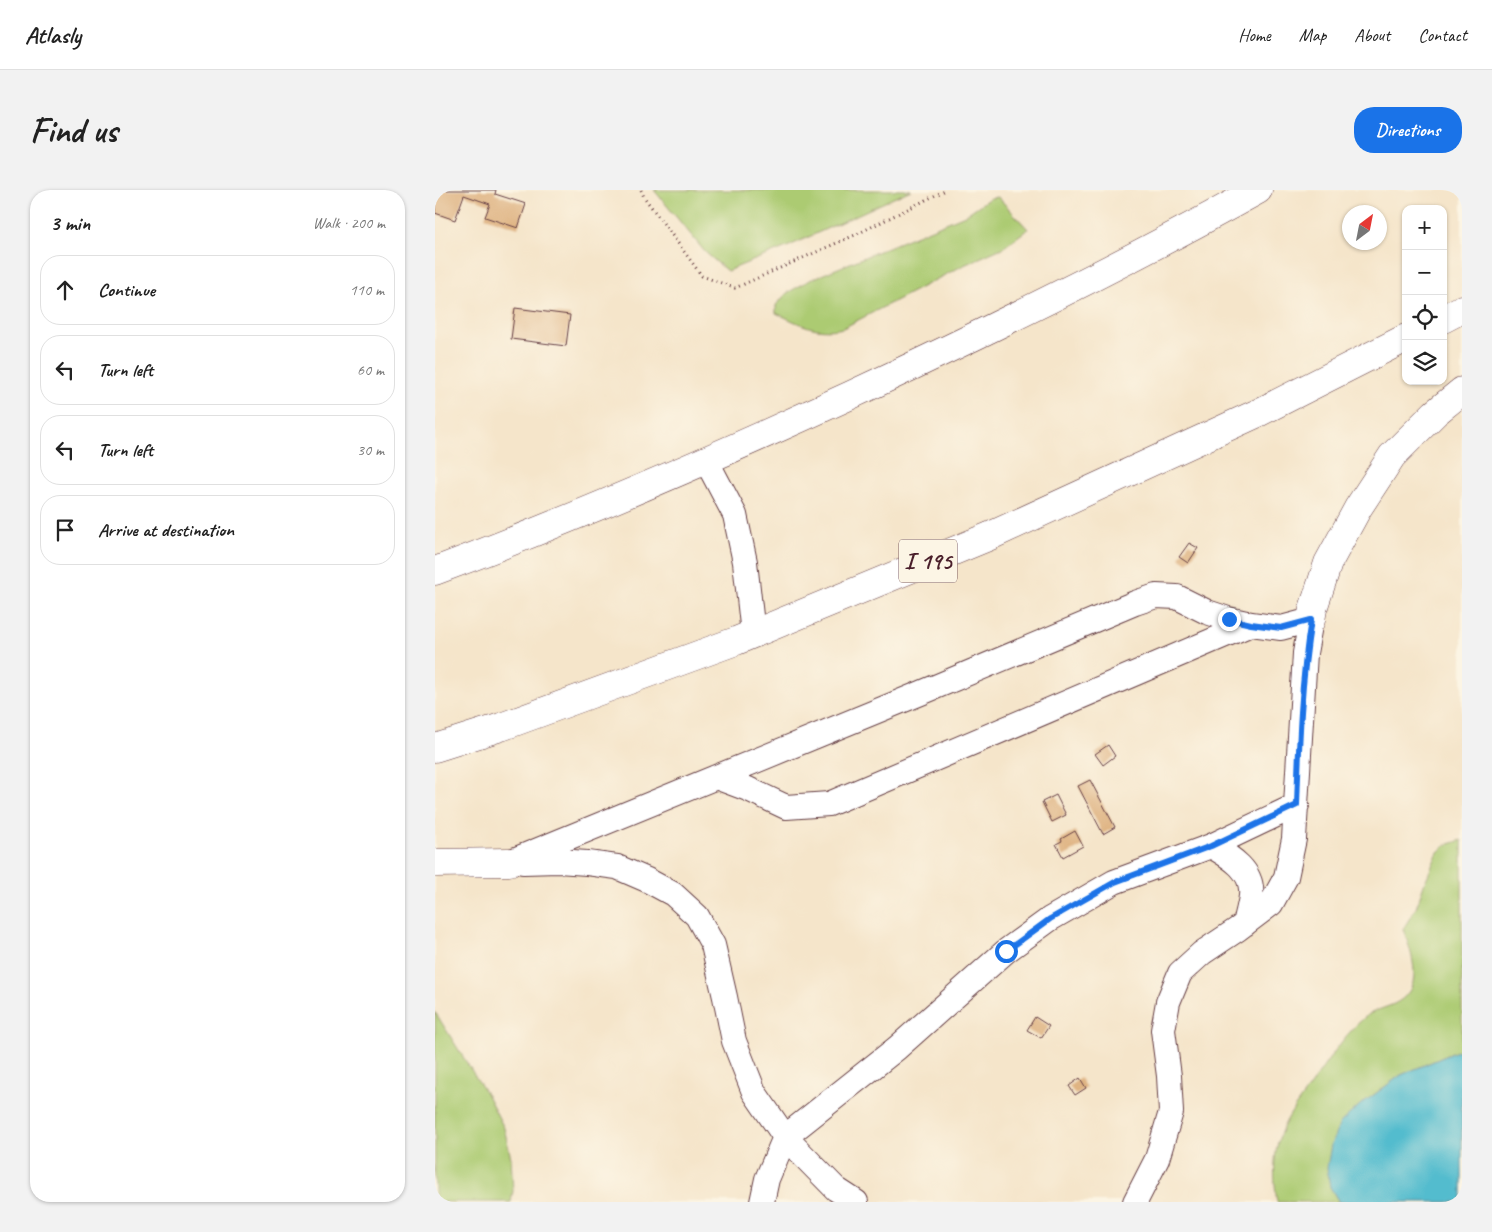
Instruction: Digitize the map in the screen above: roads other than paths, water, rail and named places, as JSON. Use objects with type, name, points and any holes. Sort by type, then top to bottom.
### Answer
[{"type":"highway","points":[[435,571],[498,548],[707,460],[963,342],[1196,224],[1258,190]]},
{"type":"highway","points":[[1447,317],[1462,309]]},
{"type":"highway","name":"I 195","points":[[435,748],[501,727],[753,634],[990,536],[1258,413],[1402,340]]},
{"type":"highway","points":[[1311,620],[1328,563],[1358,508],[1392,456],[1435,413],[1462,391]]},
{"type":"highway","points":[[435,863],[509,862]]},
{"type":"lane","points":[[707,460],[735,515],[745,562],[753,634]]},
{"type":"lane","points":[[509,862],[1142,600],[1156,596],[1177,598],[1207,612],[1251,624],[1281,628],[1311,620],[1305,653],[1295,839],[1286,877],[1271,904],[1202,953],[1180,974],[1168,1002],[1163,1030],[1169,1076],[1171,1112],[1157,1158],[1135,1202]]},
{"type":"lane","points":[[716,777],[749,789],[786,807],[829,804],[1251,624]]},
{"type":"lane","points":[[762,1202],[767,1179],[785,1137],[897,1048],[1006,951],[1050,919],[1115,882],[1211,846],[1297,805]]},
{"type":"lane","points":[[1211,846],[1230,856],[1242,867],[1251,886],[1251,896],[1245,924]]},
{"type":"lane","points":[[509,862],[587,862],[617,867],[673,894],[697,916],[713,945],[733,1041],[754,1092],[785,1137],[836,1189],[856,1202]]},
{"type":"water","points":[[1462,1049],[1462,1202],[1339,1202],[1330,1187],[1327,1168],[1331,1145],[1340,1123],[1360,1105],[1401,1075]]}]
